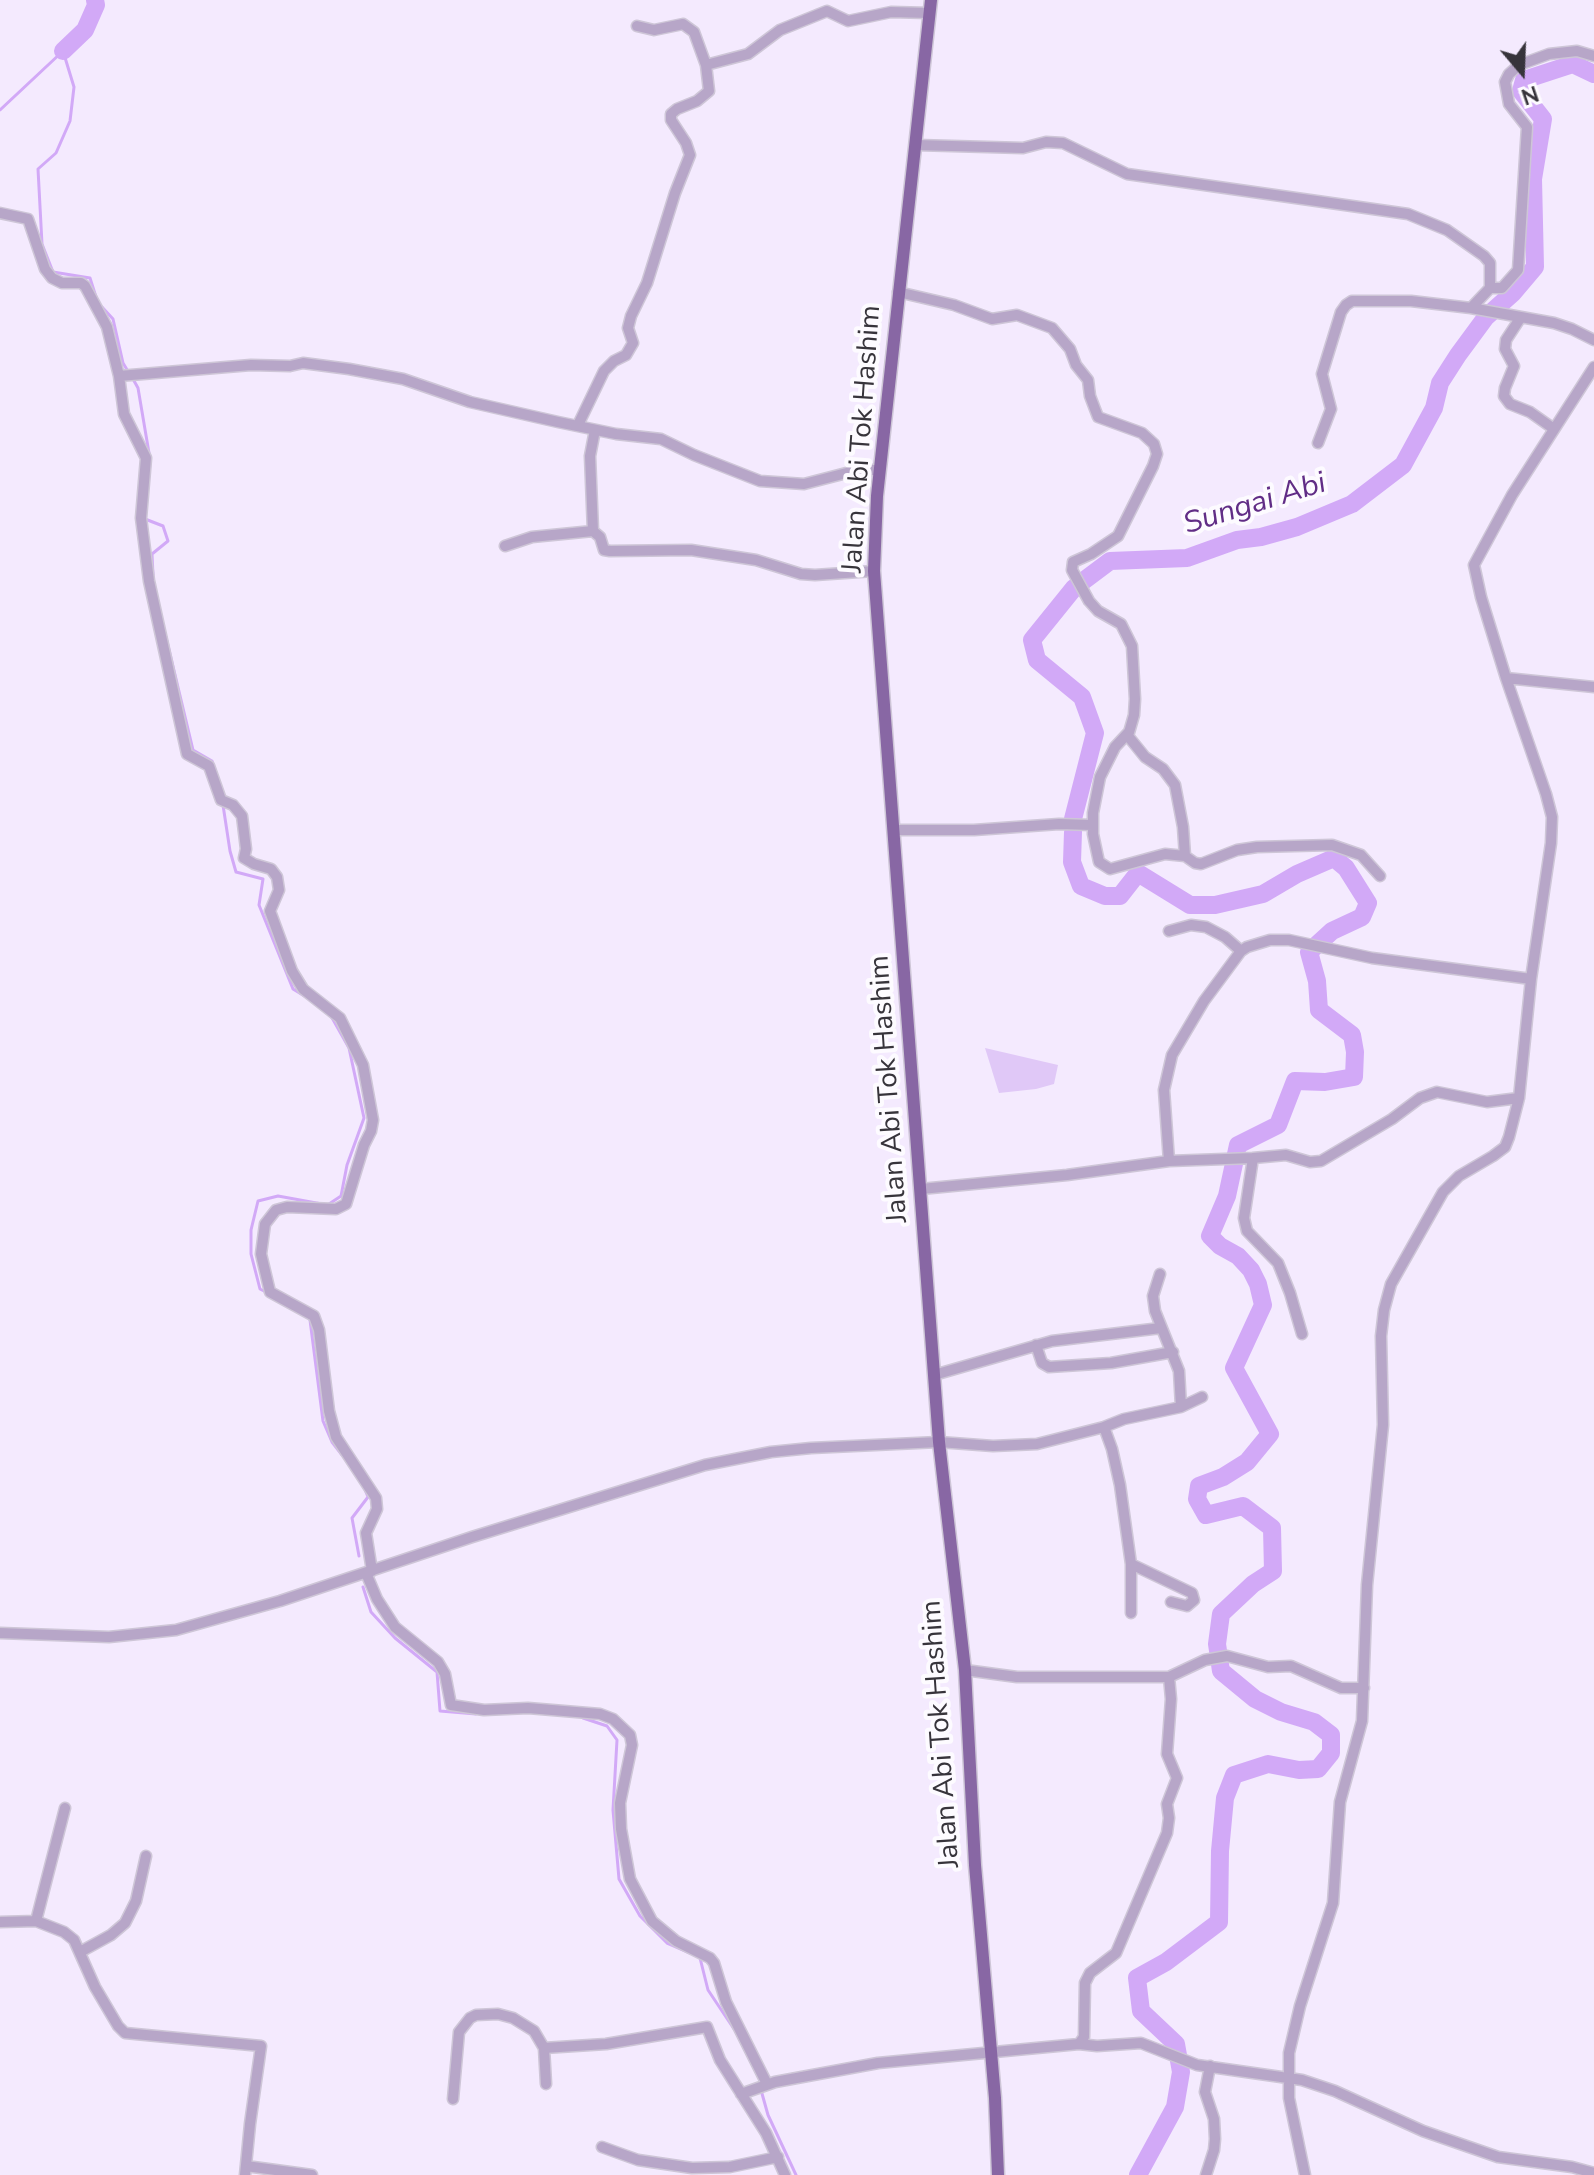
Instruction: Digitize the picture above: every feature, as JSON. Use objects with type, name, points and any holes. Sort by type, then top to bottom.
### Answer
[{"type":"main road","name":"Jalan Abi Tok Hashim","points":[[930,7],[880,470],[874,571],[939,1442],[965,1670],[975,1865],[996,2109],[998,2175]]},
{"type":"street","points":[[706,65],[748,54],[780,30],[827,11],[848,21],[930,7]]},
{"type":"street","points":[[578,425],[604,371],[626,355],[633,343],[628,328],[631,316],[647,283],[690,155],[671,120],[671,114],[709,91],[706,65],[690,28],[680,23],[654,30],[637,26]]},
{"type":"street","points":[[1490,288],[1502,288],[1518,270],[1527,127],[1509,104],[1505,82],[1515,67],[1549,54],[1577,51],[1594,56]]},
{"type":"street","points":[[916,145],[1023,148],[1046,142],[1063,143],[1127,174],[1408,214],[1447,230],[1490,263],[1490,288],[1471,308]]},
{"type":"street","points":[[0,213],[28,219],[39,257],[52,278],[62,283],[81,283],[85,286],[107,327],[127,375],[124,414],[146,458],[141,518],[149,581],[187,754],[209,766],[225,801],[242,816],[246,849],[244,858],[271,869],[280,884],[270,911],[297,981],[340,1018],[363,1065],[373,1120],[346,1204],[336,1209],[287,1207],[276,1210],[265,1224],[261,1254],[270,1292],[314,1316],[319,1330],[329,1411],[336,1437],[376,1498],[377,1509],[366,1533],[369,1572],[377,1599],[395,1627],[438,1662],[445,1674],[451,1705],[473,1709],[528,1708],[600,1714],[613,1719],[630,1735],[632,1745],[620,1803],[621,1829],[630,1879],[652,1921],[676,1941],[714,1963],[726,2002],[765,2085]]},
{"type":"street","points":[[898,292],[954,305],[992,319],[1017,315],[1052,328],[1070,349],[1076,365],[1088,380],[1098,417],[1142,433],[1154,444],[1157,454],[1153,466],[1118,536],[1073,562],[1072,570],[1084,595],[1098,611],[1121,624],[1132,646],[1135,699],[1130,742],[1163,769],[1175,785],[1185,856]]},
{"type":"street","points":[[1318,443],[1331,409],[1322,374],[1341,312],[1352,301],[1411,301],[1471,308],[1572,329],[1594,340]]},
{"type":"street","points":[[1521,317],[1506,340],[1505,349],[1514,366],[1504,396],[1510,404],[1530,412],[1554,429]]},
{"type":"street","points":[[127,375],[303,363],[403,379],[470,402],[595,430],[661,439],[760,481],[804,484],[858,470],[880,470]]},
{"type":"street","points":[[1305,2175],[1291,2109],[1288,2078],[1290,2044],[1333,1903],[1338,1817],[1362,1721],[1367,1585],[1383,1425],[1381,1336],[1386,1299],[1391,1284],[1443,1192],[1459,1176],[1505,1147],[1519,1098],[1552,817],[1536,760],[1506,678],[1474,565],[1512,495],[1594,367]]},
{"type":"street","points":[[593,531],[590,456],[595,430]]},
{"type":"street","points":[[505,546],[532,537],[593,531],[600,537],[604,550],[610,551],[691,550],[756,560],[801,574],[874,571]]},
{"type":"street","points":[[1506,678],[1594,687]]},
{"type":"street","points":[[1129,732],[1115,747],[1100,777],[1092,825],[1099,862],[1110,869],[1165,854],[1185,856],[1201,864],[1237,850],[1257,847],[1332,845],[1361,855],[1380,876]]},
{"type":"street","points":[[895,830],[1092,825]]},
{"type":"street","points":[[1169,931],[1191,925],[1206,927],[1225,937],[1241,951]]},
{"type":"street","points":[[1169,1161],[1164,1090],[1172,1055],[1204,1001],[1241,951],[1270,940],[1289,940],[1323,949],[1449,970],[1531,979]]},
{"type":"street","points":[[921,1189],[1067,1175],[1169,1161],[1286,1155],[1310,1162],[1321,1161],[1392,1119],[1420,1098],[1437,1092],[1487,1102],[1519,1098]]},
{"type":"street","points":[[1247,1158],[1244,1218],[1247,1231],[1278,1263],[1302,1334]]},
{"type":"street","points":[[1160,1274],[1153,1296],[1155,1311],[1179,1371],[1181,1407]]},
{"type":"street","points":[[934,1375],[1036,1345],[1161,1328]]},
{"type":"street","points":[[1036,1345],[1042,1363],[1049,1367],[1111,1363],[1173,1352]]},
{"type":"street","points":[[0,1633],[109,1637],[176,1630],[280,1601],[472,1537],[705,1465],[798,1449],[939,1442],[1019,1446],[1181,1407],[1202,1397]]},
{"type":"street","points":[[1104,1427],[1120,1485],[1131,1564],[1131,1613]]},
{"type":"street","points":[[1131,1564],[1192,1593],[1194,1600],[1187,1606],[1171,1602]]},
{"type":"street","points":[[965,1670],[1017,1677],[1169,1677],[1205,1660],[1227,1656],[1268,1667],[1291,1666],[1341,1688],[1364,1688]]},
{"type":"street","points":[[1079,2044],[1084,2037],[1085,1983],[1090,1973],[1116,1953],[1167,1833],[1167,1804],[1177,1778],[1168,1759],[1166,1742],[1171,1699],[1169,1677]]},
{"type":"street","points":[[36,1921],[65,1808]]},
{"type":"street","points":[[80,1952],[111,1935],[125,1923],[136,1901],[146,1856]]},
{"type":"street","points":[[0,1922],[36,1921],[64,1932],[74,1940],[95,1987],[125,2033],[261,2046],[246,2170],[312,2175]]},
{"type":"street","points":[[453,2099],[456,2044],[459,2032],[470,2018],[498,2014],[513,2018],[534,2031],[544,2048],[546,2084]]},
{"type":"street","points":[[544,2048],[606,2044],[707,2027],[720,2060],[743,2093],[785,2175]]},
{"type":"street","points":[[743,2093],[765,2085],[878,2063],[1079,2044],[1141,2043],[1197,2065],[1323,2086],[1403,2123],[1498,2157],[1594,2173]]},
{"type":"street","points":[[1206,2175],[1215,2139],[1214,2119],[1205,2092],[1210,2066]]},
{"type":"street","points":[[602,2147],[638,2160],[692,2168],[730,2167],[778,2157]]},
{"type":"shaded area","points":[[985,1048],[1058,1065],[1054,1084],[999,1093]]},
{"type":"waterway","points":[[63,51],[85,30],[96,5],[95,0]]},
{"type":"waterway","points":[[0,110],[63,51],[74,87],[70,121],[56,153],[38,169],[42,244],[53,272],[90,278],[96,297]]},
{"type":"waterway","name":"Sungai Abi","points":[[1073,819],[1095,733],[1082,697],[1037,660],[1032,640],[1074,588],[1110,561],[1187,558],[1237,540],[1297,527],[1352,504],[1403,465],[1434,408],[1440,383],[1458,355],[1486,317],[1513,293],[1535,267],[1533,179],[1543,119],[1521,91],[1524,80],[1573,64],[1594,74]]},
{"type":"waterway","points":[[102,307],[113,319],[123,363],[129,373]]},
{"type":"waterway","points":[[133,379],[138,388],[149,453]]},
{"type":"waterway","points":[[149,477],[150,461]]},
{"type":"waterway","points":[[145,519],[163,526],[168,541],[152,554],[153,575]]},
{"type":"waterway","points":[[166,637],[193,750],[212,761],[220,786]]},
{"type":"waterway","points":[[223,805],[236,872],[263,879],[259,905],[293,989],[306,997]]},
{"type":"waterway","name":"Sungai Abi","points":[[1073,832],[1072,862],[1081,886],[1105,896],[1120,896],[1138,873],[1190,905],[1215,905],[1263,894],[1297,874],[1334,858],[1346,868],[1368,903],[1362,917],[1332,931],[1309,952],[1317,981],[1319,1010],[1352,1035],[1354,1077],[1325,1082],[1295,1081],[1278,1125],[1238,1145],[1227,1196],[1210,1236],[1238,1256],[1251,1270],[1258,1284],[1263,1305],[1234,1368],[1270,1434],[1247,1462],[1223,1477],[1199,1486],[1197,1499],[1206,1515],[1243,1506],[1272,1528],[1273,1571],[1253,1584],[1221,1614],[1217,1644],[1221,1671],[1255,1699],[1281,1712],[1314,1722],[1331,1735],[1331,1753],[1318,1769],[1299,1770],[1268,1764],[1234,1775],[1225,1798],[1220,1851],[1219,1922],[1166,1962],[1137,1978],[1141,2011],[1176,2044],[1181,2072],[1175,2107],[1138,2175]]},
{"type":"waterway","points":[[329,1204],[341,1196],[347,1165],[364,1118],[349,1048],[331,1016]]},
{"type":"waterway","points":[[268,1293],[260,1289],[251,1254],[251,1230],[258,1201],[278,1196],[322,1204]]},
{"type":"waterway","points":[[310,1320],[323,1421],[342,1455]]},
{"type":"waterway","points":[[359,1556],[352,1518],[368,1497],[364,1487]]},
{"type":"waterway","points":[[363,1587],[371,1612],[395,1638],[437,1672],[440,1711],[476,1714]]},
{"type":"waterway","points":[[583,1718],[607,1726],[617,1740],[613,1810],[619,1879],[640,1916],[667,1943],[690,1953]]},
{"type":"waterway","points":[[700,1958],[708,1990],[734,2029]]},
{"type":"waterway","points":[[761,2090],[768,2115],[796,2175]]}]
